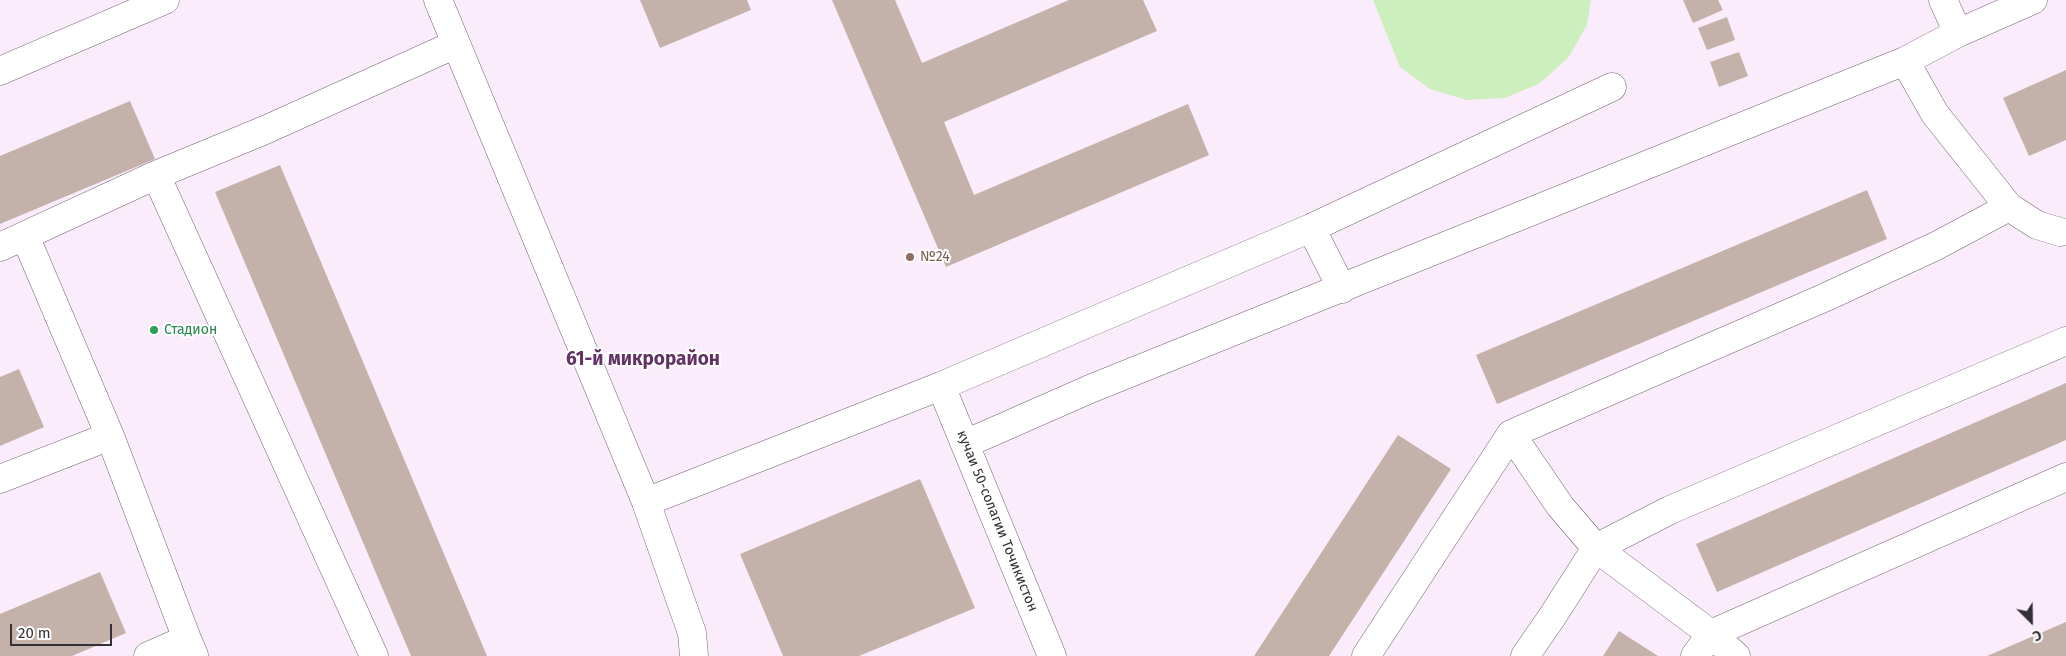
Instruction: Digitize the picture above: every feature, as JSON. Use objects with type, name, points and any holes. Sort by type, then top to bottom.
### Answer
[{"type":"street","points":[[0,71],[165,0]]},
{"type":"street","points":[[438,0],[646,502],[692,633],[694,656]]},
{"type":"street","points":[[1943,0],[1958,33]]},
{"type":"street","points":[[965,444],[1090,389],[1905,61],[1958,33],[2033,0]]},
{"type":"street","points":[[0,247],[156,175],[265,130],[456,44]]},
{"type":"street","points":[[1905,61],[1935,114],[2009,207],[2037,225],[2064,234]]},
{"type":"street","points":[[646,502],[941,386],[1311,228],[1612,87]]},
{"type":"street","points":[[156,175],[374,656]]},
{"type":"street","points":[[1366,656],[1511,434],[1826,297],[1936,246],[2009,207]]},
{"type":"street","points":[[1311,228],[1342,288]]},
{"type":"street","points":[[25,236],[110,436],[191,648],[148,656]]},
{"type":"street","points":[[1525,656],[1596,548],[1670,510],[2066,341]]},
{"type":"street","name":"кучаи 50-солагии Точикистон","points":[[941,386],[1052,656]]},
{"type":"street","points":[[1511,434],[1560,506],[1596,548],[1711,634],[1736,656]]},
{"type":"street","points":[[0,479],[110,436]]},
{"type":"street","points":[[1695,656],[1711,634],[2066,477]]},
{"type":"green space","points":[[1373,0],[1591,0],[1587,25],[1568,58],[1540,83],[1505,98],[1467,100],[1430,89],[1400,67]]},
{"type":"building","points":[[640,0],[747,0],[751,10],[660,48]]},
{"type":"building","points":[[832,0],[895,0],[922,63],[1069,0],[1143,0],[1157,31],[944,122],[974,195],[1188,104],[1209,155],[946,267]]},
{"type":"building","points":[[1683,0],[1718,0],[1723,10],[1693,23]]},
{"type":"building","points":[[1727,17],[1735,40],[1707,50],[1698,28]]},
{"type":"building","points":[[1739,52],[1748,76],[1719,87],[1710,62]]},
{"type":"building","points":[[2066,70],[2066,140],[2029,156],[2003,98]]},
{"type":"building","points":[[130,101],[155,159],[0,224],[0,156]]},
{"type":"building","points":[[280,165],[487,656],[411,656],[215,192]]},
{"type":"building","points":[[1867,190],[1887,239],[1497,404],[1476,355]]},
{"type":"building","points":[[19,369],[44,427],[0,446],[0,377]]},
{"type":"building","points":[[2066,383],[2066,440],[1717,592],[1696,544]]},
{"type":"building","points":[[1398,435],[1451,469],[1329,656],[1254,656]]},
{"type":"building","points":[[920,479],[975,608],[859,656],[783,656],[740,554]]},
{"type":"building","points":[[100,572],[126,633],[72,656],[0,656],[0,614]]},
{"type":"building","points":[[2066,622],[2066,656],[1987,656]]},
{"type":"building","points":[[1619,631],[1658,656],[1603,656]]},
{"type":"place","name":"№24","points":[[910,257]]},
{"type":"place","name":"Стадион","points":[[154,330]]},
{"type":"district","name":"61-й микрорайон","points":[[643,360]]}]
